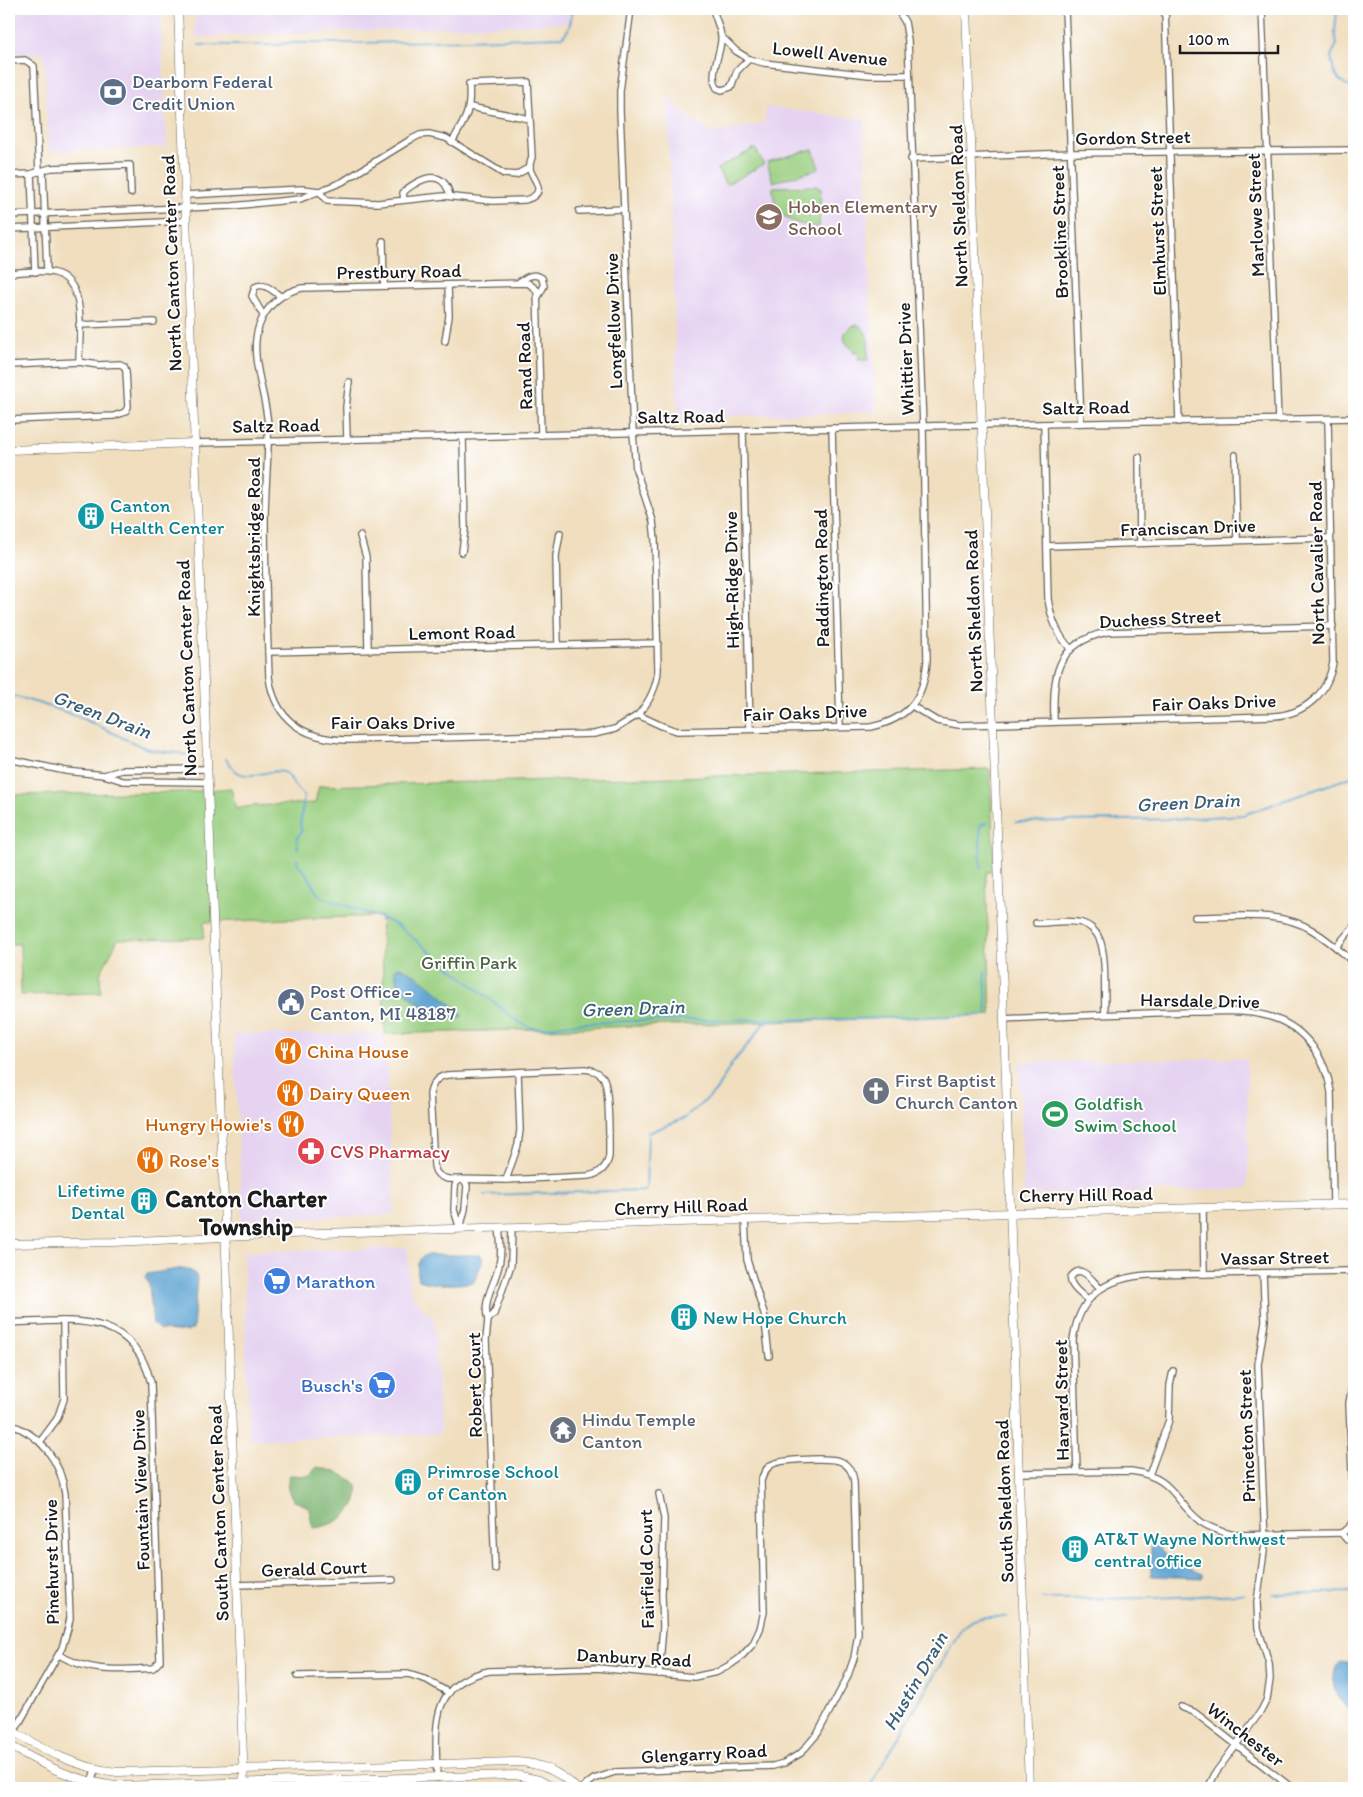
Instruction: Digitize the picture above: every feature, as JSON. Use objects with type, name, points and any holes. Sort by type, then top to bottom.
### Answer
[{"type":"street","name":"North Canton Center Road","points":[[178,9],[225,1236]]},
{"type":"street","name":"Longfellow Drive","points":[[631,9],[620,91],[633,433],[636,470],[653,520],[658,643],[656,681],[649,700],[638,715]]},
{"type":"street","name":"Lowell Avenue","points":[[713,9],[722,37],[736,51],[749,59],[869,74],[908,75]]},
{"type":"street","name":"Whittier Drive","points":[[897,9],[905,22],[907,32],[923,426],[927,661],[923,686],[912,706]]},
{"type":"street","name":"North Sheldon Road","points":[[966,9],[1011,1212]]},
{"type":"street","name":"Brookline Street","points":[[1065,9],[1081,423]]},
{"type":"street","name":"Elmhurst Street","points":[[1165,9],[1180,422]]},
{"type":"street","name":"Marlowe Street","points":[[1262,9],[1278,420]]},
{"type":"street","name":"Lowell Avenue","points":[[722,37],[715,76],[717,88],[725,90],[731,87],[737,71],[749,59]]},
{"type":"street","points":[[9,61],[25,60],[34,66],[46,227],[47,271]]},
{"type":"street","points":[[184,195],[303,189],[319,191],[327,201],[378,203],[450,196],[493,201],[530,198],[536,194],[538,186],[530,167],[532,157],[528,82],[469,84],[470,107],[465,121],[452,142]]},
{"type":"street","points":[[470,107],[530,119]]},
{"type":"street","points":[[9,215],[218,206],[300,199],[342,182],[420,135],[437,134],[504,174],[516,174],[530,167]]},
{"type":"street","name":"Gordon Street","points":[[912,159],[1169,151],[1354,150]]},
{"type":"street","points":[[9,175],[31,174],[50,168],[130,165],[131,193]]},
{"type":"street","points":[[31,174],[35,272]]},
{"type":"street","points":[[404,199],[403,193],[406,189],[424,178],[437,178],[443,181],[448,186],[450,196]]},
{"type":"street","points":[[275,190],[276,202]]},
{"type":"street","points":[[217,194],[218,206]]},
{"type":"street","points":[[579,211],[624,209]]},
{"type":"street","points":[[117,210],[118,223]]},
{"type":"street","points":[[9,229],[186,221]]},
{"type":"street","points":[[383,241],[384,286]]},
{"type":"street","points":[[9,273],[47,271],[63,276],[73,285],[78,296],[79,362]]},
{"type":"street","name":"Prestbury Road","points":[[519,282],[529,275],[537,275],[542,278]]},
{"type":"street","name":"Rand Road","points":[[538,297],[544,286],[542,278]]},
{"type":"street","name":"Prestbury Road","points":[[263,315],[280,296],[302,288],[519,282],[528,283],[533,286]]},
{"type":"street","points":[[263,315],[252,296],[254,287],[264,285],[280,296]]},
{"type":"street","points":[[445,341],[449,316],[448,285]]},
{"type":"street","name":"Rand Road","points":[[533,286],[537,290],[538,297],[541,435]]},
{"type":"street","name":"Knightsbridge Road","points":[[263,315],[258,327],[256,348],[258,376],[267,418],[268,441],[265,516],[268,677],[271,691],[279,708],[293,724]]},
{"type":"street","points":[[79,325],[154,322]]},
{"type":"street","points":[[9,365],[79,362],[124,366],[126,371],[128,407],[120,415],[9,420]]},
{"type":"street","points":[[347,440],[346,407],[349,382]]},
{"type":"street","name":"Saltz Road","points":[[9,450],[268,441],[1354,418]]},
{"type":"street","name":"North Cavalier Road","points":[[1314,700],[1325,688],[1332,670],[1333,626],[1328,419]]},
{"type":"street","points":[[1044,424],[1050,612],[1058,632],[1071,649]]},
{"type":"street","name":"Paddington Road","points":[[832,428],[840,726]]},
{"type":"street","name":"High-Ridge Drive","points":[[743,430],[750,729]]},
{"type":"street","points":[[462,552],[465,529],[463,437]]},
{"type":"street","points":[[1235,455],[1237,540]]},
{"type":"street","points":[[1139,457],[1140,543]]},
{"type":"street","points":[[558,645],[556,556],[560,533]]},
{"type":"street","points":[[360,536],[366,558],[368,649]]},
{"type":"street","name":"Franciscan Drive","points":[[1047,546],[1330,538]]},
{"type":"street","name":"Duchess Street","points":[[1054,722],[1054,680],[1061,662],[1071,649],[1088,637],[1107,632],[1333,626]]},
{"type":"street","name":"Lemont Road","points":[[268,652],[658,643]]},
{"type":"street","name":"Fair Oaks Drive","points":[[293,724],[312,735],[336,740],[594,734],[614,729],[638,715],[677,731],[840,726],[871,727],[881,725],[898,717],[912,706],[928,717],[945,723],[993,724],[1274,716],[1302,710],[1314,700]]},
{"type":"street","points":[[9,759],[66,771],[104,774],[123,781],[207,782]]},
{"type":"street","points":[[104,774],[122,770],[206,769]]},
{"type":"street","points":[[1195,917],[1270,917],[1288,920],[1312,929],[1354,963]]},
{"type":"street","points":[[1036,924],[1073,921],[1086,924],[1098,935],[1103,950],[1105,1014]]},
{"type":"street","points":[[1336,947],[1354,926]]},
{"type":"street","name":"Harsdale Drive","points":[[1004,1019],[1105,1014],[1250,1012],[1276,1018],[1298,1032],[1318,1054],[1325,1068],[1329,1083],[1333,1204]]},
{"type":"street","points":[[585,1069],[596,1071],[600,1074],[606,1085],[609,1156],[606,1166],[596,1175],[506,1180],[442,1178],[434,1170],[430,1094],[433,1084],[439,1078],[447,1075],[518,1072],[585,1069]]},
{"type":"street","points":[[506,1180],[518,1146],[520,1130],[518,1072]]},
{"type":"street","points":[[460,1229],[466,1209],[467,1186],[461,1179]]},
{"type":"street","points":[[460,1229],[454,1210],[455,1186],[461,1179]]},
{"type":"street","name":"Cherry Hill Road","points":[[9,1244],[113,1242],[225,1236],[500,1227],[1354,1204]]},
{"type":"street","points":[[1203,1208],[1204,1274]]},
{"type":"street","name":"South Sheldon Road","points":[[1011,1212],[1029,1788]]},
{"type":"street","points":[[744,1220],[747,1260],[764,1313],[769,1356]]},
{"type":"street","name":"Robert Court","points":[[495,1569],[486,1340],[488,1320],[486,1312],[487,1299],[501,1258],[500,1227]]},
{"type":"street","name":"Robert Court","points":[[488,1320],[494,1314],[511,1265],[512,1227]]},
{"type":"street","name":"South Canton Center Road","points":[[225,1236],[243,1786]]},
{"type":"street","name":"Vassar Street","points":[[1347,1271],[1354,1266]]},
{"type":"street","points":[[1088,1300],[1072,1284],[1073,1274],[1078,1271],[1083,1272],[1100,1288]]},
{"type":"street","name":"Vassar Street","points":[[1204,1274],[1347,1271],[1354,1273]]},
{"type":"street","name":"Princeton Street","points":[[1208,1788],[1216,1772],[1261,1711],[1267,1699],[1270,1686],[1269,1663],[1260,1637],[1257,1618],[1256,1595],[1264,1556],[1258,1364],[1265,1321],[1264,1272]]},
{"type":"street","name":"Harvard Street","points":[[1077,1472],[1074,1340],[1078,1320],[1088,1300],[1100,1288],[1129,1276],[1204,1274]]},
{"type":"street","points":[[40,1442],[57,1420],[64,1399],[63,1321]]},
{"type":"street","name":"Fountain View Drive","points":[[9,1323],[93,1322],[117,1332],[137,1350],[149,1374],[152,1393],[161,1659],[159,1664],[153,1668],[105,1670],[81,1666],[59,1655]]},
{"type":"street","points":[[1149,1475],[1169,1420],[1170,1385],[1173,1371]]},
{"type":"street","points":[[1020,1473],[1131,1471],[1149,1475],[1169,1487],[1195,1516],[1210,1527],[1234,1535],[1341,1533],[1348,1529],[1354,1519],[1349,1403],[1354,1378]]},
{"type":"street","name":"Pinehurst Drive","points":[[9,1424],[29,1433],[40,1442],[57,1464],[62,1479],[65,1494],[70,1618],[66,1638],[59,1655],[11,1730],[9,1740]]},
{"type":"street","name":"Danbury Road","points":[[437,1778],[436,1720],[443,1701],[466,1678],[489,1671],[597,1668],[694,1676],[717,1672],[740,1658],[756,1638],[762,1622],[765,1605],[761,1481],[766,1469],[782,1461],[832,1460],[845,1464],[851,1470]]},
{"type":"street","name":"Glengarry Road","points":[[582,1788],[594,1779],[615,1772],[773,1766],[793,1758],[809,1745],[818,1733],[843,1688],[856,1648],[858,1621],[854,1481],[851,1470]]},
{"type":"street","name":"Fairfield Court","points":[[659,1494],[664,1518],[663,1627],[659,1674]]},
{"type":"street","points":[[1341,1533],[1347,1540],[1354,1538]]},
{"type":"street","name":"Gerald Court","points":[[237,1585],[393,1580]]},
{"type":"street","points":[[297,1676],[408,1674],[427,1680],[449,1693]]},
{"type":"street","name":"Winchester","points":[[1181,1707],[1194,1712],[1292,1788]]},
{"type":"street","points":[[11,1730],[54,1755],[94,1769],[117,1772],[510,1762],[532,1763],[546,1768],[564,1778],[576,1788]]},
{"type":"street","points":[[9,1745],[52,1770],[91,1785],[243,1786],[311,1781],[511,1776],[532,1778],[554,1788]]},
{"type":"street","points":[[510,1762],[511,1776]]},
{"type":"street","points":[[401,1765],[402,1779]]},
{"type":"street","points":[[311,1768],[311,1781]]},
{"type":"street","points":[[91,1785],[94,1769]]},
{"type":"street","points":[[145,1772],[145,1786]]},
{"type":"shaded area","points":[[9,9],[160,9],[167,147],[49,152],[44,53],[9,55]]},
{"type":"shaded area","points":[[195,9],[568,9],[569,23],[196,37]]},
{"type":"shaded area","name":"Hoben Elementary School","points":[[667,94],[681,111],[713,134],[764,123],[767,107],[864,119],[876,412],[678,417]]},
{"type":"shaded area","points":[[234,1034],[385,1034],[394,1214],[242,1221]]},
{"type":"shaded area","points":[[1247,1058],[1248,1189],[1024,1194],[1019,1062]]},
{"type":"shaded area","points":[[408,1248],[410,1293],[434,1320],[440,1434],[249,1440],[243,1252]]},
{"type":"green space","points":[[755,148],[764,164],[726,185],[717,169]]},
{"type":"green space","points":[[813,149],[819,169],[773,182],[767,162]]},
{"type":"green space","points":[[816,186],[821,189],[819,227],[800,224],[786,218],[776,206],[773,187]]},
{"type":"green space","points":[[857,325],[867,335],[868,360],[859,360],[859,353],[854,353],[853,349],[844,339],[848,329]]},
{"type":"green space","name":"Griffin Park","points":[[990,769],[994,872],[987,872],[986,877],[991,1015],[385,1034],[381,916],[204,922],[204,938],[118,939],[100,974],[101,993],[21,995],[20,944],[9,944],[9,795],[189,792],[231,788],[236,809],[251,806],[315,803],[319,786]]},
{"type":"green space","points":[[317,1467],[343,1475],[353,1481],[356,1484],[358,1493],[355,1503],[347,1514],[327,1525],[313,1528],[308,1507],[294,1501],[287,1486],[290,1475],[308,1476]]},
{"type":"water","points":[[399,967],[414,974],[429,985],[456,1008],[456,1011],[461,1013],[462,1016],[455,1018],[447,1017],[419,1003],[397,982],[395,970]]},
{"type":"water","points":[[425,1255],[481,1255],[483,1260],[474,1282],[440,1284],[419,1280],[418,1263]]},
{"type":"water","points":[[184,1268],[193,1272],[197,1277],[193,1329],[187,1332],[160,1330],[153,1324],[149,1285],[145,1276],[147,1274]]},
{"type":"water","points":[[1152,1542],[1170,1559],[1179,1565],[1202,1574],[1202,1578],[1151,1576]]},
{"type":"water","points":[[1341,1662],[1348,1663],[1354,1668],[1354,1717],[1335,1691],[1334,1679],[1336,1668]]},
{"type":"waterway","points":[[199,45],[278,45],[287,43],[366,43],[562,37],[570,24],[571,9]]},
{"type":"waterway","points":[[1337,9],[1335,32],[1337,44],[1331,56],[1334,72],[1340,81],[1354,89]]},
{"type":"waterway","name":"Green Drain","points":[[9,695],[40,703],[70,714],[146,748],[187,755]]},
{"type":"waterway","name":"Green Drain","points":[[226,759],[235,770],[244,775],[278,771],[284,772],[289,776],[304,797],[300,826],[302,830],[297,838],[298,849]]},
{"type":"waterway","name":"Green Drain","points":[[1016,822],[1175,819],[1243,815],[1354,776]]},
{"type":"waterway","name":"Green Drain","points":[[981,869],[980,828],[981,824],[987,823]]},
{"type":"waterway","name":"Green Drain","points":[[297,859],[299,866],[307,874],[317,893],[324,898],[398,926],[519,1022],[539,1029],[571,1024],[628,1021],[823,1020],[987,1015],[985,970]]},
{"type":"waterway","points":[[484,1195],[646,1190],[648,1133],[685,1118],[715,1092],[733,1062],[766,1020]]},
{"type":"waterway","name":"Hustin Drain","points":[[1273,1594],[1354,1592]]},
{"type":"waterway","name":"Hustin Drain","points":[[1042,1599],[1153,1598],[1243,1594]]},
{"type":"waterway","name":"Hustin Drain","points":[[869,1788],[961,1629],[976,1619],[1006,1617]]},
{"type":"place","name":"Dearborn Federal Credit Union","points":[[113,92]]},
{"type":"place","name":"Hoben Elementary School","points":[[769,217]]},
{"type":"place","name":"Canton Health Center","points":[[91,516]]},
{"type":"place","name":"Post Office - Canton, MI 48187","points":[[291,1002]]},
{"type":"place","name":"China House","points":[[288,1051]]},
{"type":"place","name":"First Baptist Church Canton","points":[[876,1091]]},
{"type":"place","name":"Dairy Queen","points":[[290,1093]]},
{"type":"place","name":"Goldfish Swim School","points":[[1055,1114]]},
{"type":"place","name":"Hungry Howie's","points":[[291,1124]]},
{"type":"place","name":"CVS Pharmacy","points":[[311,1151]]},
{"type":"place","name":"Rose's","points":[[150,1160]]},
{"type":"place","name":"Lifetime Dental","points":[[144,1201]]},
{"type":"place","name":"Marathon","points":[[277,1281]]},
{"type":"place","name":"New Hope Church","points":[[684,1317]]},
{"type":"place","name":"Busch's","points":[[382,1385]]},
{"type":"place","name":"Hindu Temple Canton","points":[[563,1430]]},
{"type":"place","name":"Primrose School of Canton","points":[[408,1482]]},
{"type":"place","name":"AT&T Wayne Northwest central office","points":[[1075,1549]]},
{"type":"district","name":"Canton Charter Township","points":[[246,1213]]}]
